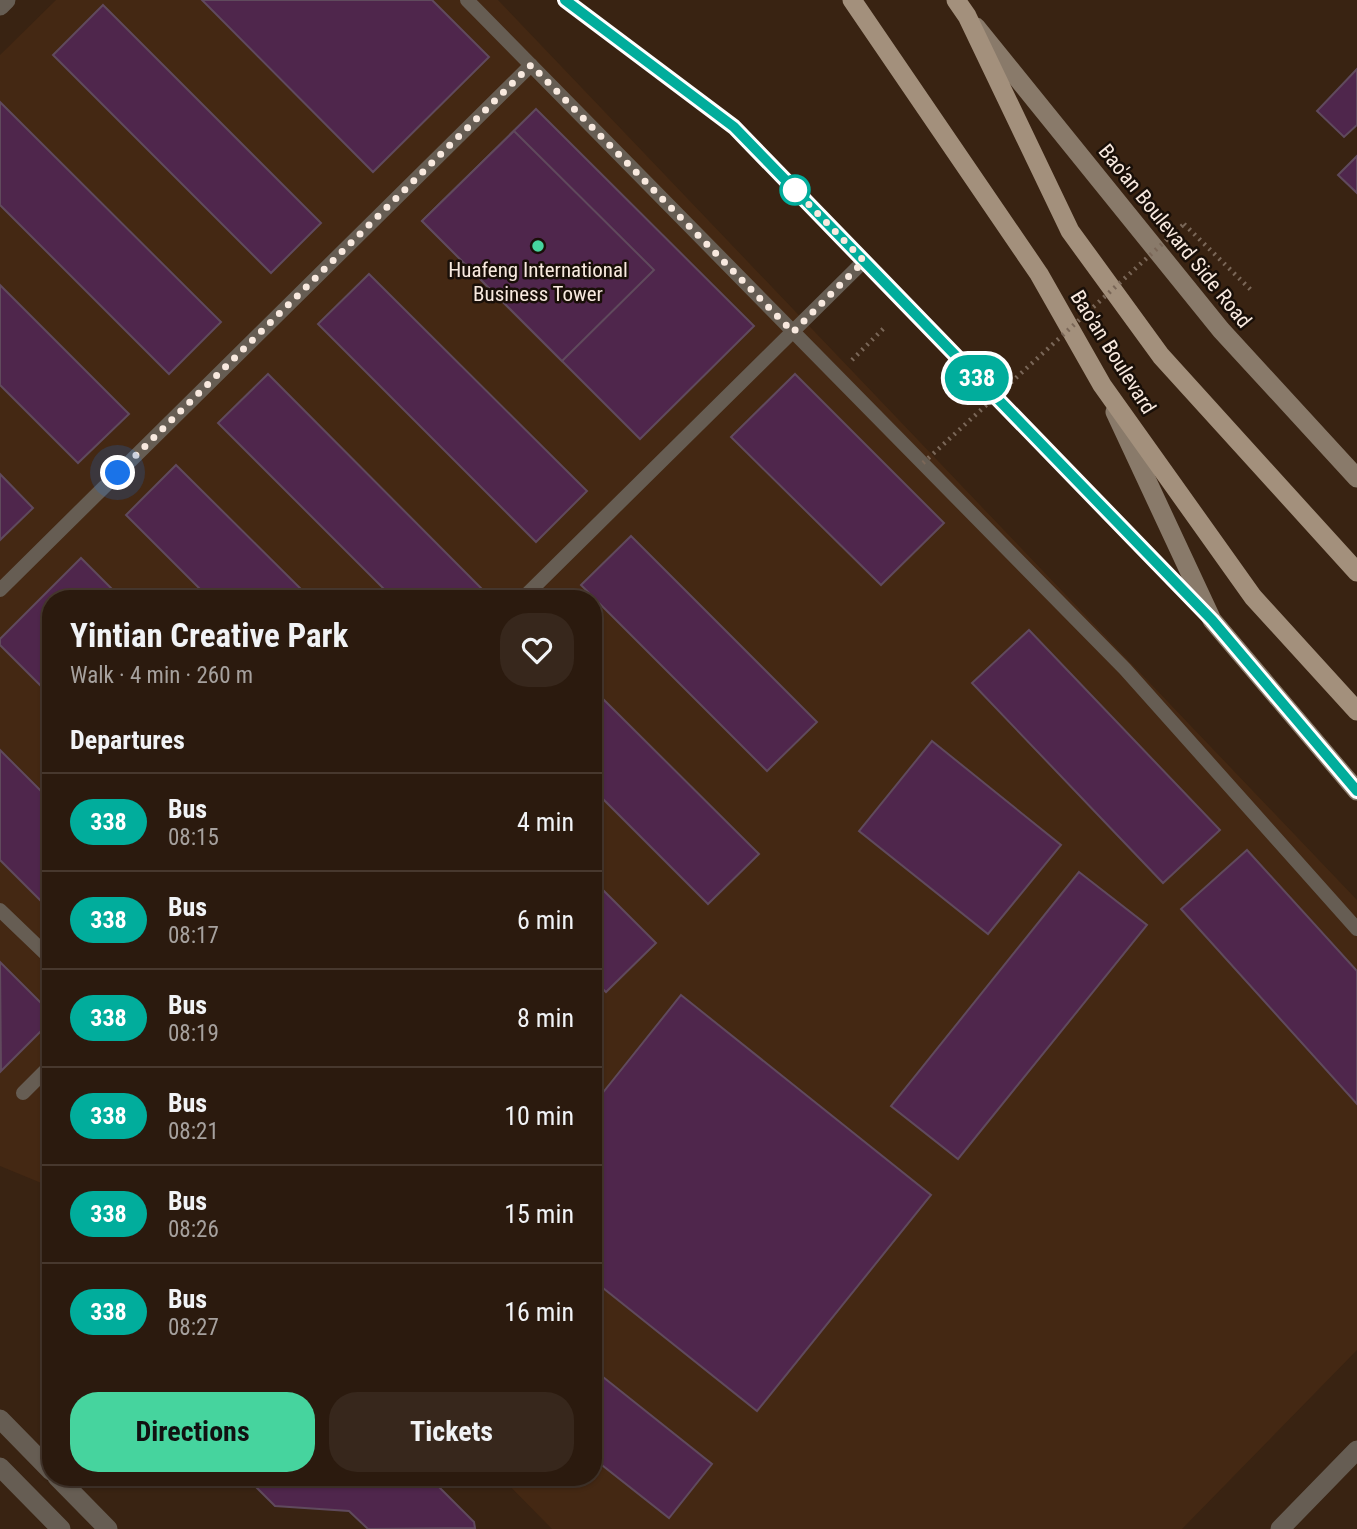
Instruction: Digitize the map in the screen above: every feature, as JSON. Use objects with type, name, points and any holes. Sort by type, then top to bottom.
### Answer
[{"type":"main road","name":"Bao'an Boulevard","points":[[852,0],[1039,274],[1102,385],[1253,597],[1357,711]]},
{"type":"main road","name":"Bao'an Boulevard","points":[[962,8],[1070,231],[1161,356],[1357,572]]},
{"type":"main road","name":"Bao'an Boulevard Side Road","points":[[962,8],[1221,330],[1357,478]]},
{"type":"main road","points":[[1102,385],[1212,620],[1357,791]]},
{"type":"street","points":[[0,6],[6,0]]},
{"type":"street","points":[[0,1419],[42,1462]]},
{"type":"street","points":[[1280,1529],[1357,1450]]},
{"type":"street","points":[[0,1467],[61,1529]]},
{"type":"street","points":[[66,1486],[108,1529]]},
{"type":"lane","points":[[467,0],[1125,669],[1357,929]]},
{"type":"lane","points":[[565,0],[734,127],[1212,620]]},
{"type":"lane","points":[[0,590],[531,65]]},
{"type":"lane","points":[[531,590],[864,261]]},
{"type":"lane","points":[[0,910],[42,951]]},
{"type":"lane","points":[[23,1093],[42,1074]]},
{"type":"path","points":[[923,463],[1184,224],[1251,290]]},
{"type":"path","points":[[836,375],[885,327]]},
{"type":"shaded area","points":[[56,0],[498,0],[1357,900],[1357,1350],[1182,1529],[552,1529],[510,1486],[602,1486],[602,590],[42,590],[42,1183],[0,1166],[0,55]]},
{"type":"building","points":[[202,0],[432,0],[489,57],[373,172]]},
{"type":"building","points":[[103,5],[321,223],[271,273],[53,55]]},
{"type":"building","points":[[1357,69],[1357,125],[1344,137],[1317,111]]},
{"type":"building","points":[[0,102],[221,322],[169,374],[0,205]]},
{"type":"building","points":[[536,109],[754,326],[640,439],[422,221]]},
{"type":"building","name":"Huafeng International Business Tower","points":[[514,131],[654,270],[562,361],[422,221]]},
{"type":"building","points":[[1357,156],[1357,193],[1338,175]]},
{"type":"building","points":[[369,274],[587,491],[536,542],[318,324]]},
{"type":"building","points":[[0,285],[129,414],[78,463],[0,385]]},
{"type":"building","points":[[268,374],[483,590],[385,590],[218,423]]},
{"type":"building","points":[[795,374],[944,523],[881,585],[731,437]]},
{"type":"building","points":[[176,465],[302,590],[201,590],[126,515]]},
{"type":"building","points":[[0,474],[33,508],[0,540]]},
{"type":"building","points":[[631,536],[817,722],[767,771],[602,606],[602,590],[586,590],[581,585]]},
{"type":"building","points":[[81,558],[113,590],[49,590]]},
{"type":"building","points":[[42,597],[42,687],[0,645],[0,639]]},
{"type":"building","points":[[1029,630],[1220,830],[1163,883],[972,683]]},
{"type":"building","points":[[602,698],[759,854],[708,904],[602,798]]},
{"type":"building","points":[[932,741],[1061,845],[988,934],[859,831]]},
{"type":"building","points":[[0,750],[42,792],[42,902],[0,860]]},
{"type":"building","points":[[1247,850],[1357,971],[1357,1104],[1181,909]]},
{"type":"building","points":[[1079,872],[1147,925],[958,1159],[891,1106]]},
{"type":"building","points":[[602,889],[656,943],[606,992],[602,988]]},
{"type":"building","points":[[0,962],[42,1004],[42,1030],[1,1071]]},
{"type":"building","points":[[681,995],[931,1195],[757,1411],[602,1287],[602,1094]]},
{"type":"building","points":[[602,1376],[712,1464],[669,1518],[602,1465]]},
{"type":"building","points":[[255,1486],[438,1486],[474,1522],[475,1528],[368,1529],[349,1511],[275,1506]]},
{"type":"bus line","name":"338","points":[[565,0],[734,127],[1212,620],[1357,791]]},
{"type":"place","name":"Huafeng International Business Tower","points":[[538,246]]},
{"type":"route","points":[[118,473],[531,65],[793,332],[864,261],[790,185],[795,190]]}]
